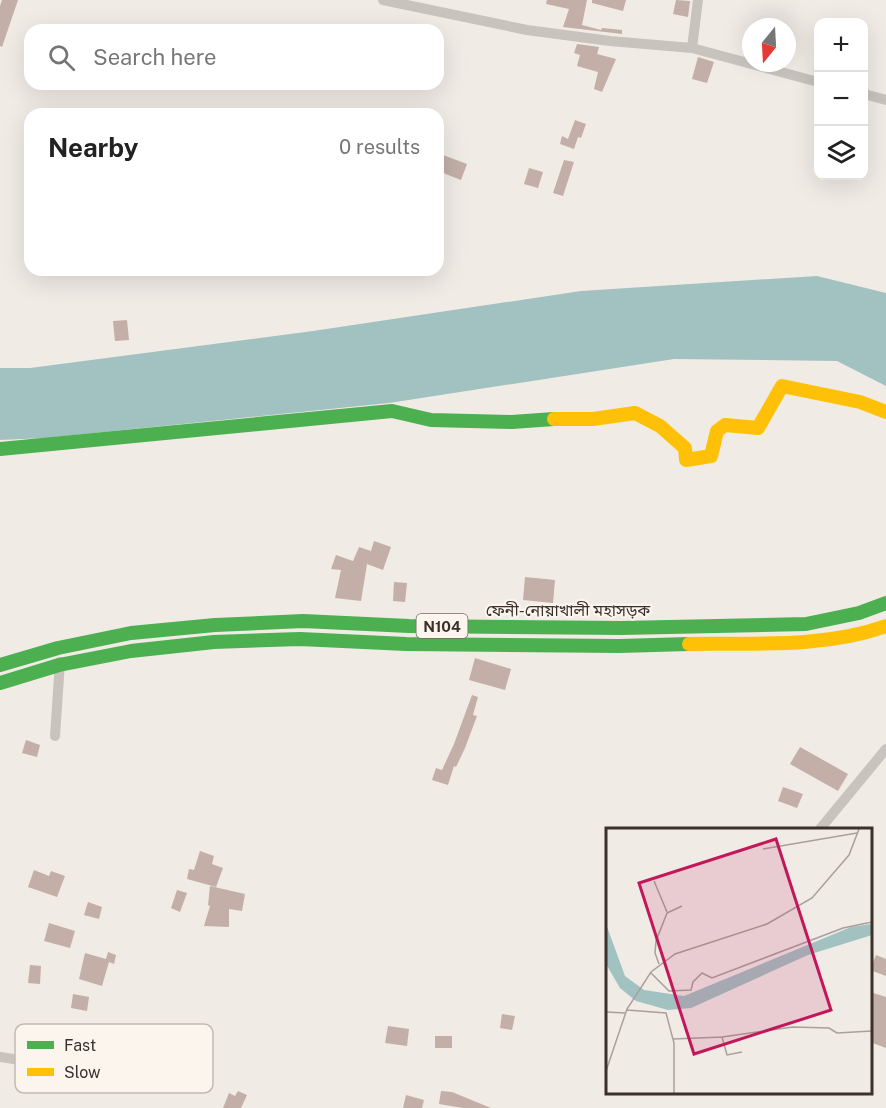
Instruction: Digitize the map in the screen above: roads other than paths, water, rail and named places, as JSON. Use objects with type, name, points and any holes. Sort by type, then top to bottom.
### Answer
[{"type":"main road","points":[[0,449],[392,411],[431,420],[512,422],[593,418],[635,413],[660,426],[685,448],[686,460],[711,456],[717,431],[724,425],[758,428],[782,386],[860,402],[886,412]]},
{"type":"main road","name":"ফেনী-নোয়াখালী মহাসড়ক","points":[[0,665],[67,646],[131,633],[215,624],[292,622],[409,626],[622,628],[806,624],[859,613],[886,603]]},
{"type":"main road","name":"N104","points":[[0,683],[59,665],[131,651],[214,642],[300,639],[406,644],[619,646],[804,642],[863,634],[886,626]]},
{"type":"street","points":[[383,0],[526,30],[610,41],[693,48],[814,81]]},
{"type":"street","points":[[693,48],[698,0]]},
{"type":"street","points":[[868,95],[886,100]]},
{"type":"street","points":[[55,736],[59,665],[67,646]]},
{"type":"street","points":[[821,828],[886,749]]},
{"type":"street","points":[[0,1057],[15,1059]]},
{"type":"water","points":[[817,276],[886,293],[886,386],[837,361],[674,359],[389,403],[45,438],[0,440],[0,368],[30,368],[313,331],[581,291]]}]
